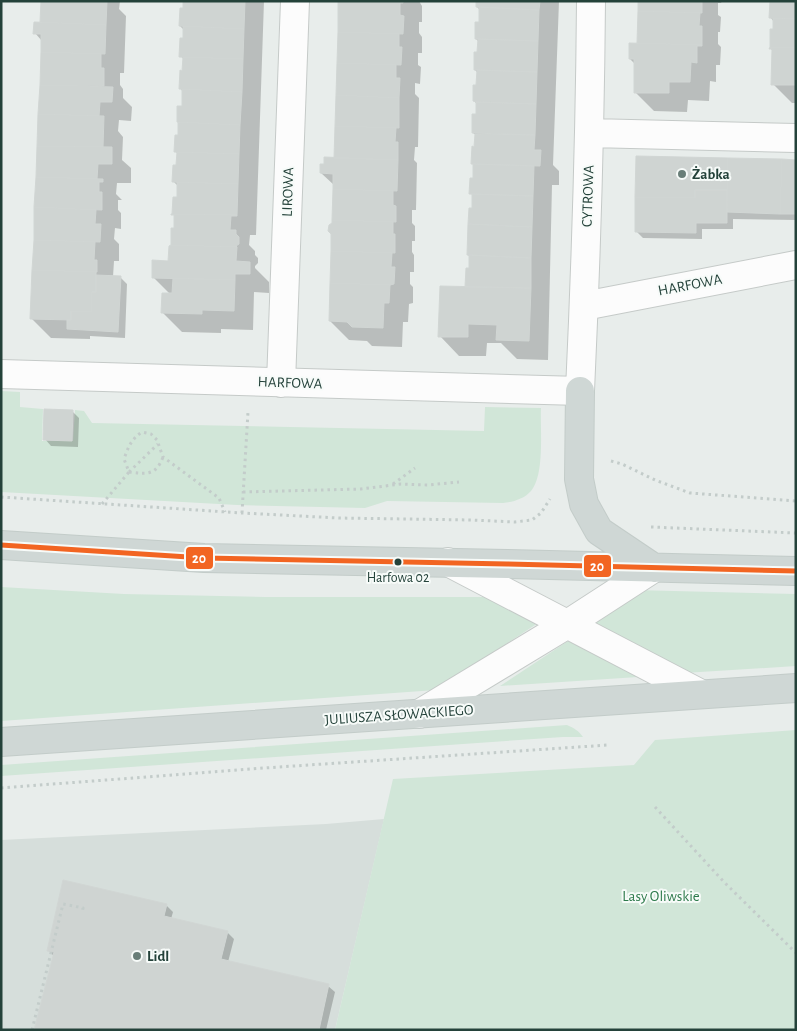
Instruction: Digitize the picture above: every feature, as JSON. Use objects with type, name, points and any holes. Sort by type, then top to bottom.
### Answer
[{"type":"main road","points":[[580,391],[579,479],[584,504],[599,531],[654,568]]},
{"type":"main road","points":[[1,545],[204,558],[796,571]]},
{"type":"main road","name":"JULIUSZA SŁOWACKIEGO","points":[[1,742],[796,688]]},
{"type":"street","name":"LIROWA","points":[[281,383],[295,1]]},
{"type":"street","name":"CYTROWA","points":[[580,391],[590,132],[591,1]]},
{"type":"street","points":[[590,132],[796,138]]},
{"type":"street","name":"HARFOWA","points":[[584,306],[796,265]]},
{"type":"street","name":"HARFOWA","points":[[1,374],[580,391]]},
{"type":"street","points":[[448,562],[701,694]]},
{"type":"street","points":[[419,714],[566,625],[654,568]]},
{"type":"path","points":[[242,513],[249,382]]},
{"type":"path","points":[[129,472],[124,459],[129,444],[135,436],[142,432],[151,434],[157,440],[163,457],[219,498],[225,512]]},
{"type":"path","points":[[102,504],[129,472],[158,444]]},
{"type":"path","points":[[129,472],[147,474],[159,466],[163,457]]},
{"type":"path","points":[[607,460],[622,464],[655,480],[690,493],[796,501]]},
{"type":"path","points":[[390,486],[415,468]]},
{"type":"path","points":[[243,492],[361,489],[401,484],[428,485],[459,482]]},
{"type":"path","points":[[1,498],[339,518],[515,522],[532,520],[541,513],[554,494]]},
{"type":"path","points":[[651,527],[796,533]]},
{"type":"path","points":[[1,788],[608,744]]},
{"type":"path","points":[[655,807],[724,882],[796,953]]},
{"type":"path","points":[[32,1030],[63,904],[83,908],[82,913]]},
{"type":"path","points":[[72,911],[73,906]]},
{"type":"shaded area","points":[[384,819],[335,1030],[1,1030],[1,840],[326,824]]},
{"type":"green space","points":[[1,391],[20,392],[20,407],[43,409],[42,441],[73,441],[75,410],[84,411],[92,423],[484,431],[485,407],[541,408],[540,463],[531,491],[518,500],[503,503],[387,501],[365,508],[237,505],[1,492]]},
{"type":"green space","points":[[1,587],[124,594],[265,597],[491,597],[538,623],[436,690],[1,721]]},
{"type":"green space","points":[[634,590],[796,594],[796,666],[684,673],[585,621]]},
{"type":"green space","points":[[568,641],[638,677],[500,686]]},
{"type":"green space","points":[[567,725],[583,737],[1,776],[1,765]]},
{"type":"green space","name":"Lasy Oliwskie","points":[[796,730],[796,1030],[335,1030],[393,779],[634,765],[655,740]]},
{"type":"building","points":[[41,1],[107,1],[106,25],[40,22]]},
{"type":"building","points":[[183,1],[245,1],[244,29],[179,26],[180,8],[183,8]]},
{"type":"building","points":[[403,1],[403,3],[338,2]]},
{"type":"building","points":[[476,1],[540,1],[539,10],[476,7]]},
{"type":"building","points":[[638,1],[702,1],[702,13],[638,11]]},
{"type":"building","points":[[770,1],[796,1],[796,19],[769,18]]},
{"type":"building","points":[[338,2],[400,3],[400,15],[404,16],[403,34],[338,32]]},
{"type":"building","points":[[479,7],[539,10],[538,41],[475,39],[475,22],[479,22]]},
{"type":"building","points":[[638,11],[700,13],[699,26],[702,26],[702,45],[637,43]]},
{"type":"building","points":[[773,18],[796,19],[796,48],[770,47],[770,29],[773,29]]},
{"type":"building","points":[[34,22],[106,25],[105,54],[41,52],[41,34],[33,34]]},
{"type":"building","points":[[183,26],[244,29],[243,59],[179,57],[180,38],[183,38]]},
{"type":"building","points":[[338,32],[399,34],[399,47],[402,47],[401,65],[337,63]]},
{"type":"building","points":[[478,39],[538,41],[537,72],[474,70],[474,52],[477,52]]},
{"type":"building","points":[[629,43],[702,46],[697,46],[697,63],[691,62],[690,82],[669,82],[669,93],[634,93],[634,59],[629,59]]},
{"type":"building","points":[[770,47],[796,48],[796,85],[771,85],[772,49],[769,49]]},
{"type":"building","points":[[41,52],[101,54],[101,68],[104,68],[104,86],[40,85]]},
{"type":"building","points":[[183,57],[243,59],[242,92],[179,89]]},
{"type":"building","points":[[337,63],[396,65],[396,78],[400,78],[399,98],[336,95]]},
{"type":"building","points":[[477,70],[537,72],[536,104],[473,101],[473,85],[476,85]]},
{"type":"building","points":[[40,85],[113,87],[112,102],[100,102],[99,116],[38,114]]},
{"type":"building","points":[[182,89],[242,92],[240,125],[177,122],[177,106],[182,106]]},
{"type":"building","points":[[336,95],[399,98],[399,128],[335,126]]},
{"type":"building","points":[[476,102],[536,104],[535,135],[472,133],[472,114],[476,114]]},
{"type":"building","points":[[38,114],[104,116],[103,147],[37,146]]},
{"type":"building","points":[[178,122],[240,125],[239,154],[174,152],[175,135],[178,135]]},
{"type":"building","points":[[335,126],[396,128],[395,142],[398,142],[398,160],[334,158]]},
{"type":"building","points":[[475,134],[535,135],[534,150],[541,150],[540,166],[471,164]]},
{"type":"building","points":[[37,146],[112,147],[112,164],[98,164],[97,179],[36,177]]},
{"type":"building","points":[[177,152],[239,154],[238,184],[172,182],[173,165],[176,165]]},
{"type":"building","name":"Żabka","points":[[636,156],[728,158],[727,190],[695,190],[695,198],[635,197]]},
{"type":"building","points":[[324,157],[398,160],[397,191],[333,189],[333,174],[320,173],[320,164],[324,164]]},
{"type":"building","points":[[728,158],[782,159],[780,214],[727,212]]},
{"type":"building","points":[[782,159],[796,160],[796,214],[780,214]]},
{"type":"building","points":[[473,164],[534,166],[533,196],[469,194],[470,178],[473,178]]},
{"type":"building","points":[[36,177],[103,179],[103,182],[99,182],[99,192],[102,192],[102,210],[34,207]]},
{"type":"building","points":[[177,182],[238,184],[237,215],[172,214],[173,197],[177,197]]},
{"type":"building","points":[[333,189],[393,191],[393,205],[396,206],[396,222],[332,220]]},
{"type":"building","points":[[695,190],[727,190],[727,223],[696,223],[696,233],[635,232],[635,197],[695,198]]},
{"type":"building","points":[[472,194],[533,196],[532,227],[468,224],[469,208],[472,208]]},
{"type":"building","points":[[34,207],[96,210],[95,224],[101,224],[100,242],[34,240]]},
{"type":"building","points":[[171,214],[237,215],[231,216],[230,230],[236,230],[239,244],[237,247],[171,245],[171,228],[174,228],[174,215]]},
{"type":"building","points":[[332,220],[393,222],[395,253],[331,251],[331,234],[328,231]]},
{"type":"building","points":[[468,224],[532,227],[531,258],[467,255]]},
{"type":"building","points":[[34,240],[95,242],[94,260],[97,260],[97,272],[32,270]]},
{"type":"building","points":[[169,246],[237,247],[236,261],[250,262],[250,274],[235,274],[235,280],[152,278],[152,260],[168,261]]},
{"type":"building","points":[[331,251],[392,253],[391,267],[395,267],[394,284],[330,283]]},
{"type":"building","points":[[469,255],[531,258],[531,288],[465,287],[466,268],[469,268]]},
{"type":"building","points":[[32,270],[96,272],[96,292],[92,292],[91,312],[71,311],[71,320],[30,319]]},
{"type":"building","points":[[96,275],[121,276],[118,332],[67,329],[67,320],[71,320],[71,311],[91,312],[92,292],[96,292]]},
{"type":"building","points":[[173,278],[235,280],[234,311],[202,310],[202,314],[161,313],[162,293],[172,293]]},
{"type":"building","points":[[330,283],[390,285],[389,303],[384,303],[383,328],[352,327],[347,322],[329,321]]},
{"type":"building","points":[[440,286],[531,288],[529,341],[496,340],[497,325],[468,324],[468,337],[438,337]]},
{"type":"building","points":[[44,409],[73,410],[72,441],[43,440]]},
{"type":"building","name":"Lidl","points":[[63,880],[167,904],[164,916],[228,931],[221,959],[329,984],[319,1030],[34,1030],[54,952],[47,951]]},
{"type":"transit line","name":"20","points":[[1,545],[204,558],[796,571]]},
{"type":"place","name":"Żabka","points":[[682,174]]},
{"type":"place","name":"Harfowa 02","points":[[398,562]]},
{"type":"place","name":"Lidl","points":[[137,956]]}]
